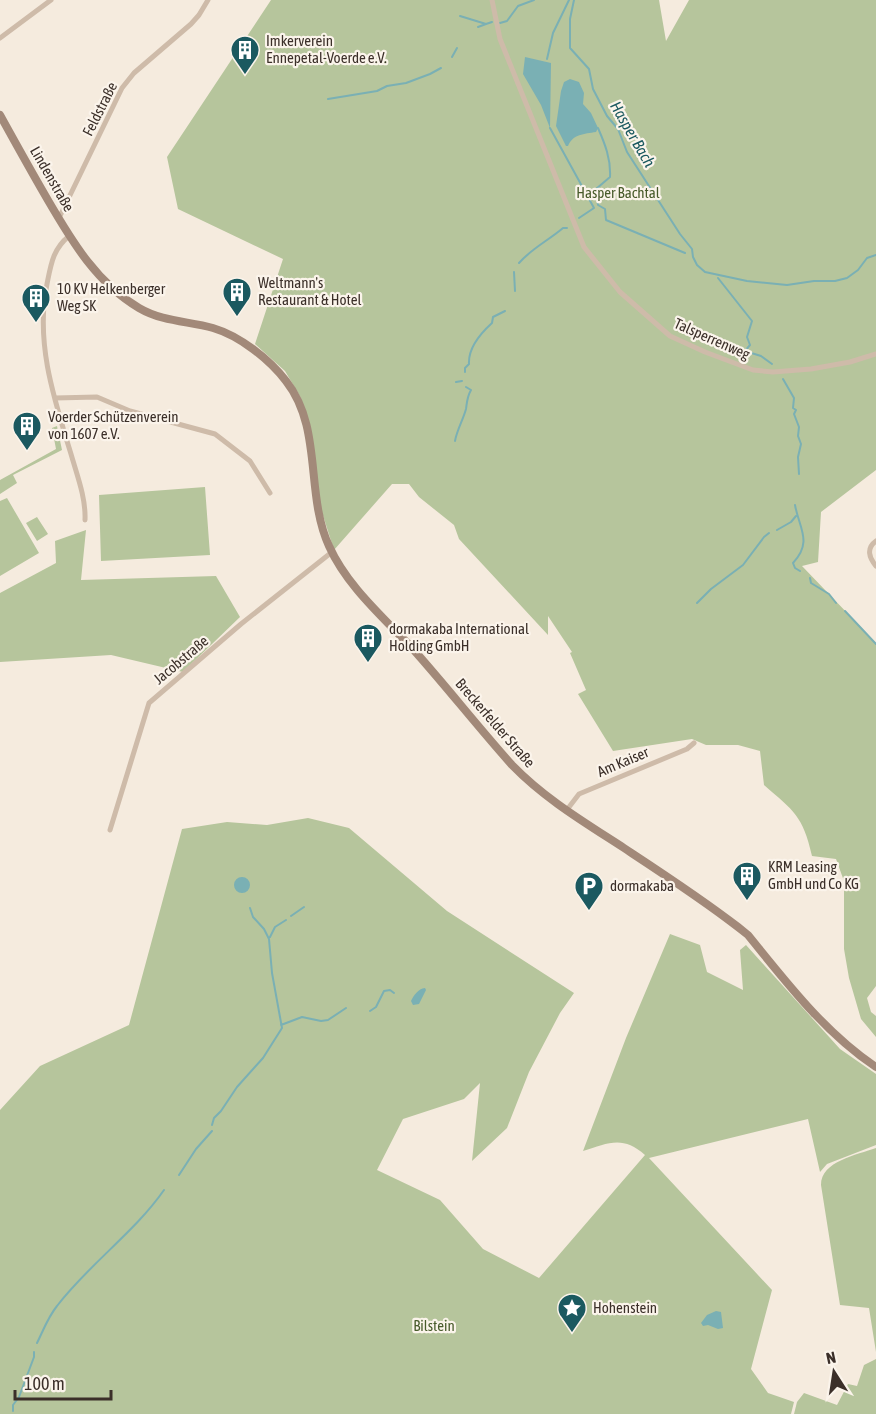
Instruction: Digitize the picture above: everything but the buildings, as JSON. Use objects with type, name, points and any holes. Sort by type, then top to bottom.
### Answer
[{"type":"main road","name":"Lindenstraße","points":[[0,115],[82,255]]},
{"type":"main road","name":"Breckerfelder Straße","points":[[82,255],[111,287],[139,308],[162,318],[225,332],[255,352],[282,376],[297,400],[307,427],[322,525],[339,566],[356,588],[412,648],[528,781],[566,811],[657,870],[738,927],[824,1024],[849,1048],[876,1067]]},
{"type":"street","points":[[0,38],[51,0]]},
{"type":"street","name":"Feldstraße","points":[[59,219],[122,88],[134,73],[191,24],[208,0]]},
{"type":"street","name":"Talsperrenweg","points":[[492,0],[502,46],[584,247],[620,292],[670,336],[753,370],[773,372],[811,369],[850,362],[876,354]]},
{"type":"street","points":[[69,236],[59,244],[51,265],[43,305],[45,351],[55,398],[86,509],[85,520]]},
{"type":"street","points":[[55,398],[97,397],[130,411],[215,434],[250,461],[270,493]]},
{"type":"street","points":[[876,541],[870,546],[869,552],[876,566]]},
{"type":"street","name":"Jacobstraße","points":[[110,830],[149,703],[241,624],[332,552]]},
{"type":"street","name":"Am Kaiser","points":[[566,811],[579,794],[687,749],[694,743]]},
{"type":"green space","name":"Hasper Bachtal","points":[[271,0],[659,0],[666,41],[689,0],[876,0],[876,470],[821,512],[818,562],[802,566],[876,643],[876,986],[867,998],[871,1012],[876,1016],[876,1037],[861,1019],[849,978],[844,949],[844,881],[836,859],[812,856],[805,832],[796,815],[764,785],[760,751],[738,745],[706,745],[692,739],[613,751],[578,694],[586,690],[570,653],[572,652],[548,616],[548,635],[459,539],[454,525],[419,497],[409,484],[392,484],[334,550],[320,506],[309,426],[301,398],[285,371],[255,344],[283,259],[178,209],[167,157]]},
{"type":"green space","points":[[57,426],[62,450],[13,475],[17,483],[0,494],[0,480],[56,449],[52,428]]},
{"type":"green space","points":[[205,487],[210,555],[101,561],[99,495]]},
{"type":"green space","points":[[7,498],[39,553],[0,576],[0,501]]},
{"type":"green space","points":[[37,517],[48,534],[37,541],[26,523]]},
{"type":"green space","points":[[86,530],[81,580],[216,576],[240,617],[183,672],[111,655],[0,662],[0,593],[56,563],[55,541]]},
{"type":"green space","name":"Bilstein","points":[[308,818],[349,828],[447,911],[574,993],[560,1013],[529,1072],[507,1128],[472,1161],[480,1083],[464,1099],[403,1119],[377,1170],[440,1200],[483,1249],[539,1278],[645,1155],[630,1145],[615,1142],[583,1151],[626,1038],[670,934],[700,945],[707,972],[743,990],[740,950],[746,945],[840,1049],[876,1074],[876,1145],[827,1164],[820,1172],[808,1119],[649,1158],[772,1290],[751,1369],[768,1393],[794,1402],[791,1414],[0,1414],[0,1110],[40,1066],[129,1025],[182,829],[227,822],[267,825]]},
{"type":"green space","points":[[876,1148],[876,1352],[869,1308],[840,1305],[821,1185],[827,1170],[833,1165],[850,1156]]},
{"type":"green space","points":[[876,1359],[876,1414],[794,1414],[797,1402],[804,1393],[837,1405],[848,1384],[857,1386],[864,1365]]},
{"type":"water","points":[[525,57],[551,63],[550,128],[541,105],[523,74]]},
{"type":"water","points":[[570,79],[579,82],[584,93],[583,104],[591,113],[598,128],[596,132],[576,137],[566,146],[556,126],[561,91],[564,82]]},
{"type":"water","points":[[242,877],[248,879],[250,885],[248,891],[242,893],[236,891],[234,885],[236,879]]},
{"type":"water","points":[[425,988],[419,1004],[413,1005],[411,1001],[415,995]]},
{"type":"water","points":[[716,1311],[721,1312],[723,1328],[703,1326],[701,1323],[707,1315]]},
{"type":"waterway","points":[[500,23],[507,21],[518,6],[534,0]]},
{"type":"waterway","points":[[547,59],[553,33],[569,0]]},
{"type":"waterway","name":"Hasper Bach","points":[[574,0],[570,19],[570,48],[589,69],[593,89],[607,116],[618,129],[627,152],[692,249],[697,265],[705,272],[747,281],[787,285],[835,281],[847,278],[858,270],[867,258],[876,255]]},
{"type":"waterway","points":[[460,16],[486,24],[492,22]]},
{"type":"waterway","points":[[478,27],[486,24]]},
{"type":"waterway","points":[[452,57],[457,48]]},
{"type":"waterway","points":[[328,99],[377,91],[387,86],[406,83],[441,68]]},
{"type":"waterway","points":[[550,128],[594,208],[579,218]]},
{"type":"waterway","points":[[598,128],[610,164],[610,177],[596,189],[598,205],[605,209],[606,220],[685,253]]},
{"type":"waterway","points":[[519,263],[563,228],[567,228]]},
{"type":"waterway","points":[[514,272],[515,291]]},
{"type":"waterway","points":[[718,278],[752,321],[747,337],[750,345],[745,351],[761,356],[772,364]]},
{"type":"waterway","points":[[465,372],[476,341],[492,323],[493,317],[505,311]]},
{"type":"waterway","points":[[783,379],[794,398],[793,408],[796,410],[794,414],[799,427],[798,436],[801,444],[798,457],[799,474]]},
{"type":"waterway","points":[[456,382],[462,381]]},
{"type":"waterway","points":[[455,441],[471,390],[466,387]]},
{"type":"waterway","points":[[795,505],[803,541],[799,555],[793,563],[800,571]]},
{"type":"waterway","points":[[777,530],[791,522],[796,516]]},
{"type":"waterway","points":[[697,603],[711,589],[743,565],[769,533]]},
{"type":"waterway","points":[[810,578],[811,583],[829,594],[836,603]]},
{"type":"waterway","points":[[845,611],[876,644]]},
{"type":"waterway","points":[[291,916],[304,907]]},
{"type":"waterway","points":[[212,1125],[214,1118],[263,1058],[282,1028],[272,973],[269,939],[264,929],[253,917],[250,908]]},
{"type":"waterway","points":[[270,937],[275,927],[286,920]]},
{"type":"waterway","points":[[370,1011],[376,1007],[384,991],[390,990],[394,993]]},
{"type":"waterway","points":[[281,1025],[302,1017],[328,1020],[346,1008]]},
{"type":"waterway","points":[[179,1175],[196,1149],[212,1131]]},
{"type":"waterway","points":[[37,1343],[57,1306],[83,1276],[152,1206],[164,1190]]},
{"type":"waterway","points":[[13,1411],[13,1405],[19,1397],[34,1352]]},
{"type":"place","name":"Imkerverein Ennepetal-Voerde e.V.","points":[[245,76]]},
{"type":"place","name":"Weltmann's Restaurant & Hotel","points":[[237,318]]},
{"type":"place","name":"10 KV Helkenberger Weg SK","points":[[36,324]]},
{"type":"place","name":"Voerder Schützenverein von 1607 e.V.","points":[[27,452]]},
{"type":"place","name":"dormakaba International Holding GmbH","points":[[368,664]]},
{"type":"place","name":"KRM Leasing GmbH und Co KG","points":[[747,902]]},
{"type":"place","name":"dormakaba","points":[[589,912]]},
{"type":"place","name":"Hohenstein","points":[[572,1334]]}]
